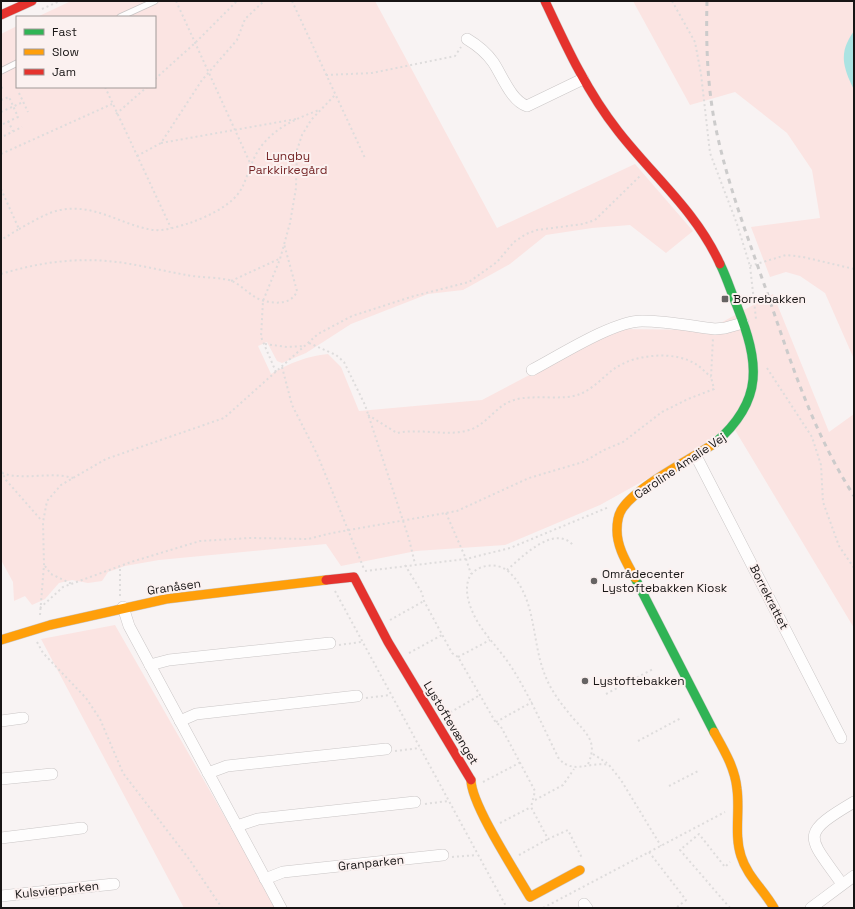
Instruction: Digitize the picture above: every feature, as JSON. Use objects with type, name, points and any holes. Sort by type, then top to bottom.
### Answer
[{"type":"street","points":[[1,15],[32,1]]},
{"type":"street","name":"Caroline Amalie Vej","points":[[545,1],[583,79],[625,142],[689,212],[716,251],[743,323],[754,359],[752,385],[748,400],[739,419],[727,433],[696,456],[633,496],[621,509]]},
{"type":"street","points":[[467,39],[479,47],[492,61],[514,96],[522,105],[527,106],[583,79]]},
{"type":"street","points":[[532,370],[600,334],[627,323],[642,321],[714,329],[725,328],[743,323]]},
{"type":"street","name":"Borrekrattet","points":[[696,456],[841,738]]},
{"type":"street","points":[[621,509],[617,521],[616,534],[620,549],[732,766],[739,787],[738,842],[740,854],[746,868],[774,908]]},
{"type":"street","name":"Granåsen","points":[[1,640],[50,625],[166,599],[329,580],[355,574]]},
{"type":"street","name":"Lystoftevænget","points":[[355,574],[379,626],[437,720],[471,779],[471,788],[490,828],[530,896],[580,870]]},
{"type":"street","points":[[123,608],[129,626],[281,908]]},
{"type":"street","points":[[150,665],[169,660],[330,643]]},
{"type":"street","points":[[180,721],[196,714],[357,696]]},
{"type":"street","points":[[1,721],[23,718]]},
{"type":"street","points":[[208,773],[226,766],[386,749]]},
{"type":"street","points":[[1,779],[52,774]]},
{"type":"street","points":[[237,826],[258,819],[415,802]]},
{"type":"street","points":[[842,884],[815,847],[813,837],[816,828],[826,819],[854,802]]},
{"type":"street","points":[[1,838],[82,828]]},
{"type":"street","name":"Granparken","points":[[265,879],[283,872],[443,855]]},
{"type":"street","points":[[811,908],[854,876]]},
{"type":"street","name":"Kulsvierparken","points":[[1,896],[114,884]]},
{"type":"lane","points":[[122,16],[156,1]]},
{"type":"lane","points":[[1,71],[16,64]]},
{"type":"path","points":[[176,1],[251,165]]},
{"type":"path","points":[[156,79],[237,1]]},
{"type":"path","points":[[161,143],[202,80],[237,40],[245,19],[264,1]]},
{"type":"path","points":[[292,1],[364,158]]},
{"type":"path","points":[[672,1],[695,42],[702,74],[710,153],[737,224],[750,266],[754,306]]},
{"type":"path","points":[[326,75],[372,73],[455,56],[467,39]]},
{"type":"path","points":[[105,88],[116,114],[171,228]]},
{"type":"path","points":[[116,114],[146,88]]},
{"type":"path","points":[[19,93],[28,112]]},
{"type":"path","points":[[276,372],[264,344],[261,328],[263,301],[280,259],[284,244],[296,188],[297,150],[302,135],[319,110],[335,95]]},
{"type":"path","points":[[1,100],[9,97],[18,117],[1,125]]},
{"type":"path","points":[[1,112],[23,102]]},
{"type":"path","points":[[1,154],[112,104]]},
{"type":"path","points":[[137,156],[161,143],[297,118],[319,110]]},
{"type":"path","points":[[1,240],[19,228],[54,212],[78,209],[101,213],[155,230],[171,228],[191,222],[218,210],[232,200],[241,189],[262,144],[278,129],[297,118]]},
{"type":"path","points":[[8,121],[13,132]]},
{"type":"path","points":[[4,136],[22,128]]},
{"type":"path","points":[[222,908],[189,859],[123,773],[100,719],[86,698],[65,674],[43,654],[37,630],[44,565],[43,522],[47,501],[61,485],[106,459],[224,418],[318,334],[352,316],[414,296],[469,282],[497,262],[514,242],[526,234],[537,230],[584,224],[595,220],[604,213],[649,167]]},
{"type":"path","points":[[1,190],[2,195],[19,228]]},
{"type":"path","points":[[1,274],[46,262],[98,260],[129,264],[201,278],[231,281],[263,301],[276,303],[288,302],[295,296],[297,291],[284,244]]},
{"type":"path","points":[[750,266],[786,255],[854,269]]},
{"type":"path","points":[[231,281],[280,259]]},
{"type":"path","points":[[39,609],[62,587],[120,566],[200,541],[250,538],[308,539],[349,530],[446,513],[473,505],[530,478],[583,462],[604,450],[623,442],[662,412],[688,399],[714,389],[710,377],[714,329]]},
{"type":"path","points":[[309,343],[336,355],[344,362],[368,415],[403,520],[415,564]]},
{"type":"path","points":[[264,344],[287,347],[305,346]]},
{"type":"path","points":[[368,415],[397,433],[408,431],[458,432],[470,430],[481,424],[503,405],[514,400],[579,395],[629,360],[643,357],[664,356],[683,358],[697,364],[710,377]]},
{"type":"path","points":[[764,364],[812,437],[820,465],[823,502],[839,546],[854,568]]},
{"type":"path","points":[[282,367],[292,405],[317,454],[365,570]]},
{"type":"path","points":[[2,472],[10,476],[57,474],[73,478]]},
{"type":"path","points":[[2,472],[6,480],[43,522]]},
{"type":"path","points":[[355,574],[365,570],[466,559],[510,548],[608,507],[621,509]]},
{"type":"path","points":[[446,513],[466,559],[471,575]]},
{"type":"path","points":[[507,570],[530,550],[544,542],[563,537],[573,545]]},
{"type":"path","points":[[44,565],[51,574],[72,584]]},
{"type":"path","points":[[405,565],[422,593],[424,601],[452,653],[458,657],[496,723],[500,725],[521,762],[535,791],[534,800],[531,807],[490,828]]},
{"type":"path","points":[[588,764],[593,754],[591,741],[565,708],[544,674],[527,601],[520,587],[507,570],[494,565],[485,566],[471,575],[468,581],[467,591],[469,604],[478,623],[509,663],[532,702],[559,758],[566,766],[575,768],[598,763],[608,765]]},
{"type":"path","points":[[120,566],[120,597],[123,608]]},
{"type":"path","points":[[329,580],[361,642],[507,908]]},
{"type":"path","points":[[379,626],[424,601]]},
{"type":"path","points":[[398,659],[442,635]]},
{"type":"path","points":[[458,657],[490,640]]},
{"type":"path","points":[[330,643],[334,645],[361,642]]},
{"type":"path","points":[[606,694],[653,669]]},
{"type":"path","points":[[357,696],[362,698],[390,695]]},
{"type":"path","points":[[437,720],[480,695]]},
{"type":"path","points":[[496,723],[532,702]]},
{"type":"path","points":[[638,741],[681,718]]},
{"type":"path","points":[[386,749],[390,752],[420,748]]},
{"type":"path","points":[[593,754],[608,765],[621,780],[661,846]]},
{"type":"path","points":[[471,788],[521,762]]},
{"type":"path","points":[[534,800],[563,785],[575,768]]},
{"type":"path","points":[[669,786],[700,770]]},
{"type":"path","points":[[415,802],[419,804],[448,801]]},
{"type":"path","points":[[543,908],[739,804]]},
{"type":"path","points":[[531,807],[548,839]]},
{"type":"path","points":[[510,860],[568,830],[582,858],[579,863],[580,870]]},
{"type":"path","points":[[730,908],[680,850],[699,834],[725,866],[740,854]]},
{"type":"path","points":[[649,852],[686,900],[676,908]]},
{"type":"path","points":[[443,855],[448,858],[477,855]]},
{"type":"green space","name":"Lyngby Parkkirkegård","points":[[71,1],[375,1],[497,228],[635,164],[693,231],[666,253],[630,225],[592,228],[546,235],[510,264],[463,290],[428,294],[351,324],[306,353],[282,363],[277,361],[267,342],[258,346],[271,374],[313,356],[328,354],[341,367],[359,411],[482,400],[617,329],[708,330],[773,294],[829,432],[854,414],[854,628],[735,430],[600,505],[505,545],[416,551],[341,566],[326,544],[159,560],[125,566],[108,572],[102,581],[88,583],[72,580],[59,583],[45,599],[32,605],[25,596],[14,601],[13,582],[1,560],[1,34],[16,26],[16,88],[156,88],[156,16],[39,16]]},
{"type":"green space","points":[[633,1],[854,1],[854,359],[825,293],[800,276],[786,272],[770,277],[751,227],[820,218],[812,170],[787,133],[735,92],[690,105]]},
{"type":"green space","points":[[115,625],[277,908],[184,908],[41,639]]},
{"type":"water","points":[[854,31],[854,90],[845,67],[844,53],[849,39]]},
{"type":"railway","points":[[707,1],[710,90],[714,119],[725,167],[789,356],[807,404],[828,451],[854,496]]},
{"type":"traffic: fast","points":[[715,443],[731,427],[743,411],[750,396],[753,379],[753,363],[750,345],[737,306],[720,264]]},
{"type":"traffic: fast","points":[[635,578],[714,732]]},
{"type":"traffic: slow","points":[[635,578],[623,555],[617,537],[618,522],[622,509],[639,492],[651,483],[715,443]]},
{"type":"traffic: slow","points":[[1,640],[50,625],[166,599],[326,580]]},
{"type":"traffic: slow","points":[[714,732],[728,759],[736,781],[738,797],[737,831],[741,856],[747,870],[774,908]]},
{"type":"traffic: slow","points":[[471,780],[478,805],[486,821],[530,897],[580,870]]},
{"type":"traffic: jam","points":[[1,15],[32,1]]},
{"type":"traffic: jam","points":[[545,1],[569,52],[596,101],[631,147],[673,194],[699,227],[720,264]]},
{"type":"traffic: jam","points":[[326,580],[354,577],[388,642],[471,780]]},
{"type":"place","name":"Borrebakken","points":[[725,299]]},
{"type":"place","name":"Områdecenter Lystoftebakken Kiosk","points":[[594,581]]},
{"type":"place","name":"Lystoftebakken","points":[[585,681]]}]
